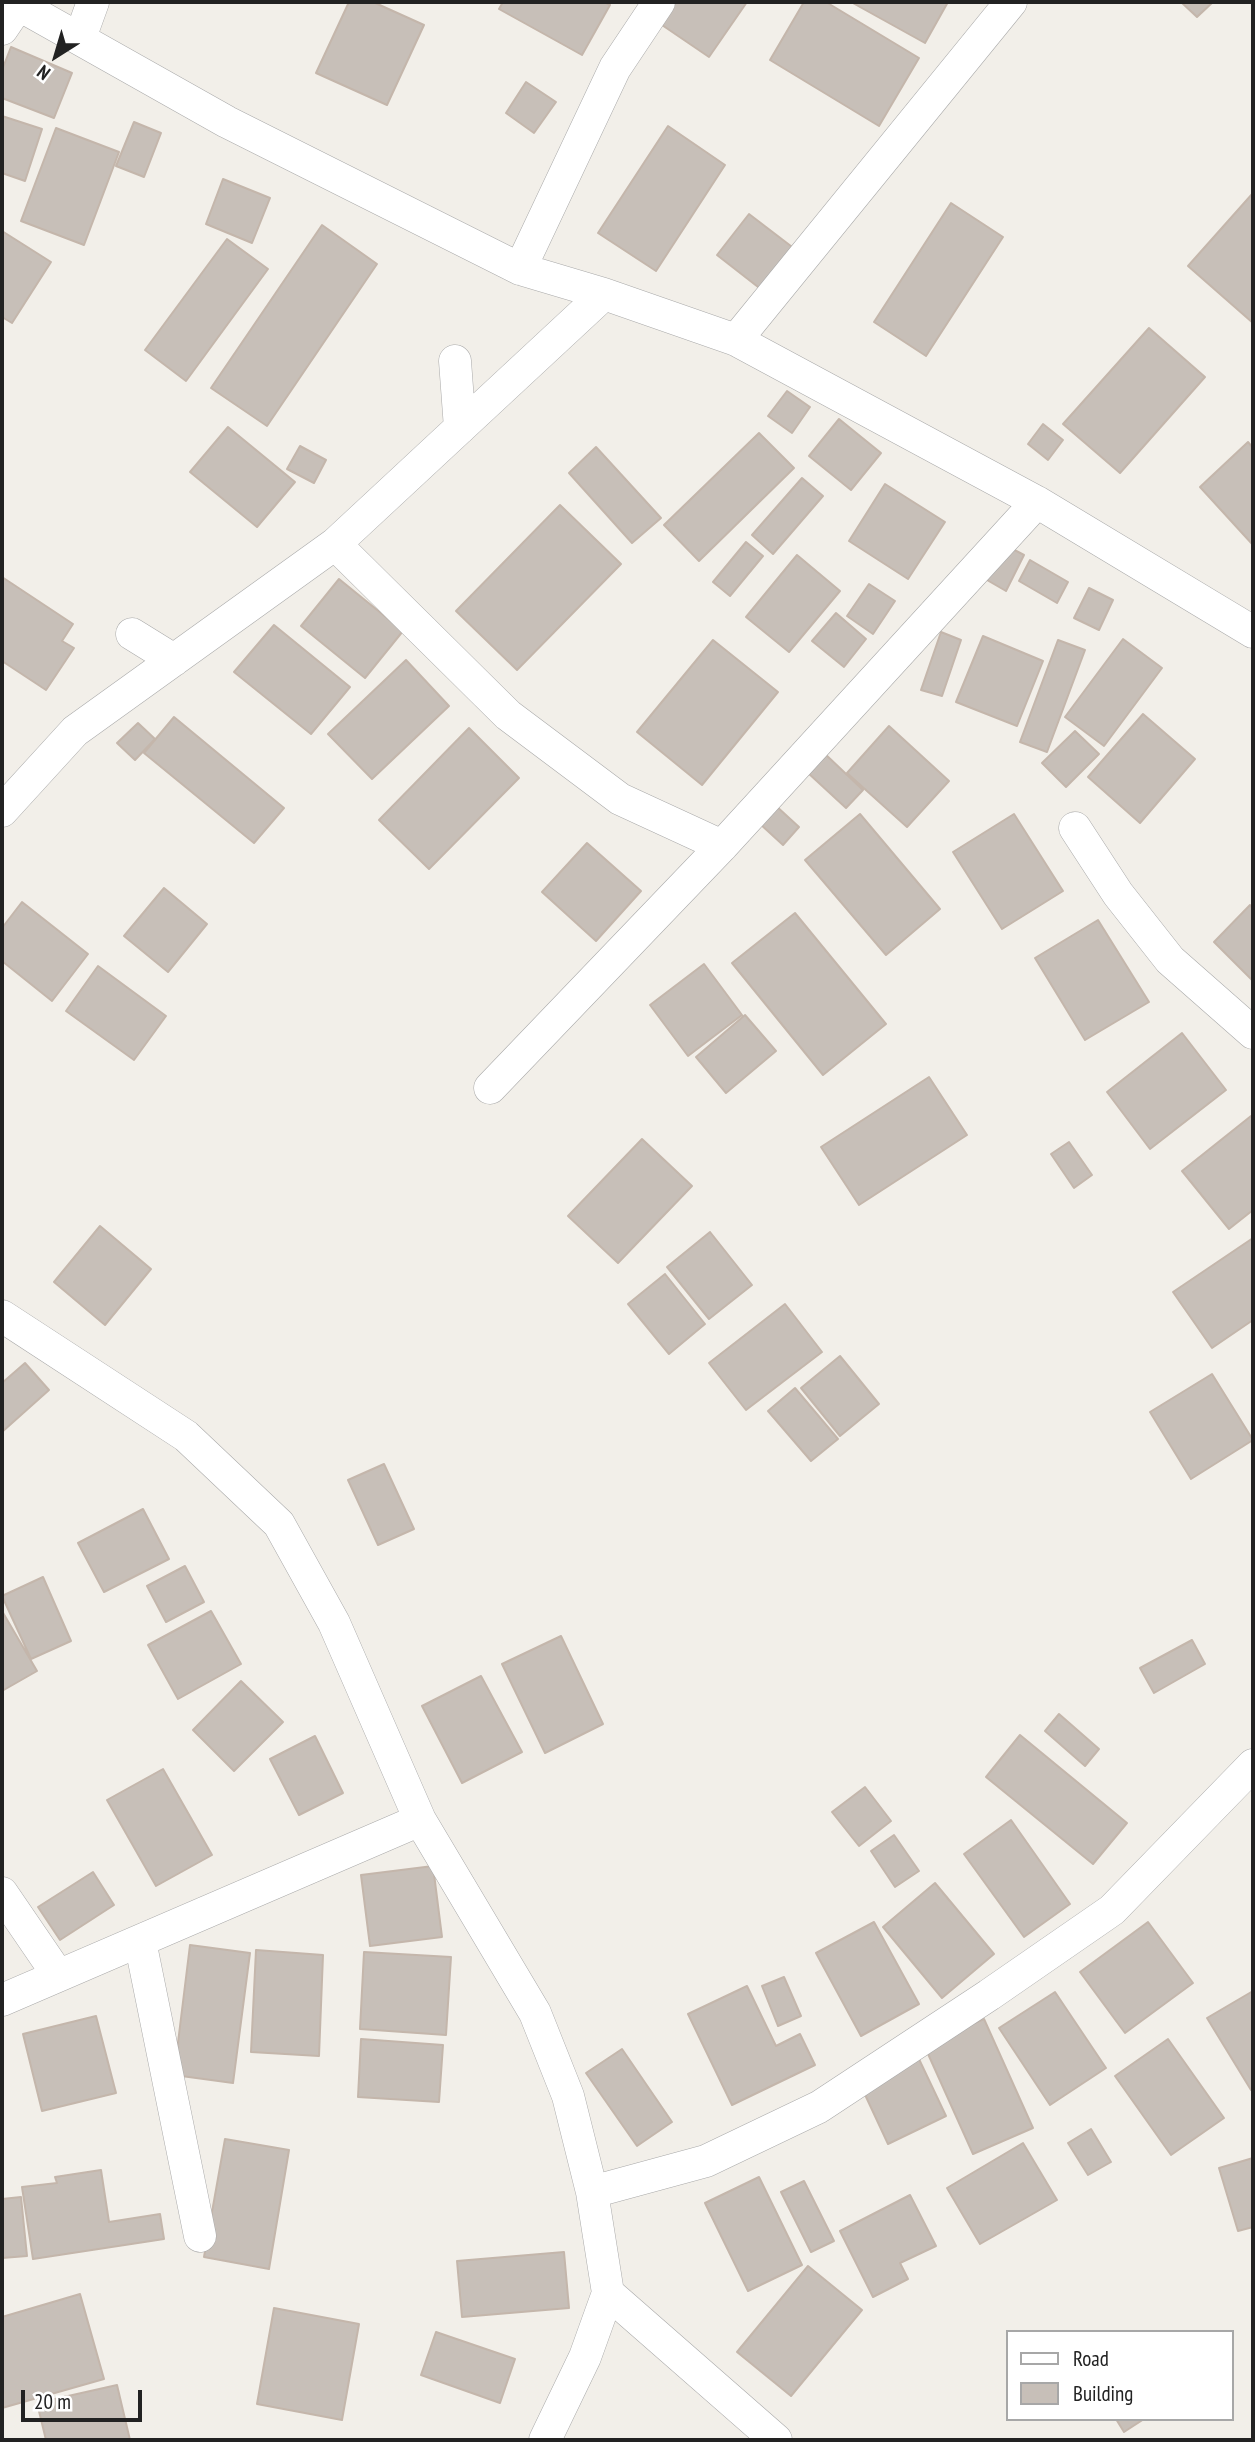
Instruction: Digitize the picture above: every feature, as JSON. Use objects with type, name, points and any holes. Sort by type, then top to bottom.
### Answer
[{"type":"street","points":[[80,38],[93,2]]},
{"type":"street","points":[[520,269],[615,68],[659,2]]},
{"type":"street","points":[[736,340],[1011,2]]},
{"type":"street","points":[[12,12],[80,38],[228,122],[520,269],[604,294],[736,340],[1037,502],[1253,632]]},
{"type":"street","points":[[2,811],[75,731],[335,544],[604,294]]},
{"type":"street","points":[[455,361],[460,428]]},
{"type":"street","points":[[490,1088],[722,846],[1037,502]]},
{"type":"street","points":[[335,544],[508,715],[620,799],[722,846]]},
{"type":"street","points":[[132,634],[174,660]]},
{"type":"street","points":[[1075,828],[1118,894],[1170,960],[1253,1033]]},
{"type":"street","points":[[2,1316],[186,1436],[279,1524],[334,1623],[421,1820],[535,2014],[568,2096],[592,2192],[608,2293],[585,2357],[545,2440]]},
{"type":"street","points":[[592,2192],[706,2161],[819,2107],[989,1996],[1112,1910],[1253,1765]]},
{"type":"street","points":[[2,2000],[421,1820]]},
{"type":"street","points":[[2,1893],[58,1975]]},
{"type":"street","points":[[140,1941],[200,2236]]},
{"type":"street","points":[[608,2293],[776,2440]]},
{"type":"building","points":[[349,2],[373,2],[424,25],[387,105],[316,73]]},
{"type":"building","points":[[503,2],[604,2],[610,5],[582,55],[499,9]]},
{"type":"building","points":[[673,2],[747,2],[709,57],[659,23]]},
{"type":"building","points":[[804,2],[826,2],[919,58],[879,126],[770,60]]},
{"type":"building","points":[[851,2],[948,2],[925,43]]},
{"type":"building","points":[[1181,2],[1213,2],[1197,17]]},
{"type":"building","points":[[11,47],[72,73],[54,118],[2,98],[2,70]]},
{"type":"building","points":[[526,82],[556,102],[534,133],[506,113]]},
{"type":"building","points":[[2,116],[42,129],[25,181],[2,173]]},
{"type":"building","points":[[134,122],[161,133],[144,177],[116,166]]},
{"type":"building","points":[[668,126],[725,165],[656,271],[598,233]]},
{"type":"building","points":[[56,128],[119,152],[84,245],[21,221]]},
{"type":"building","points":[[223,179],[270,198],[252,243],[206,224]]},
{"type":"building","points":[[1253,193],[1253,323],[1188,266]]},
{"type":"building","points":[[951,203],[1003,237],[926,356],[874,322]]},
{"type":"building","points":[[749,214],[800,253],[767,294],[717,255]]},
{"type":"building","points":[[322,225],[377,264],[267,426],[211,388]]},
{"type":"building","points":[[2,231],[51,262],[12,323],[2,317]]},
{"type":"building","points":[[227,239],[268,269],[186,381],[145,350]]},
{"type":"building","points":[[1149,328],[1205,377],[1120,473],[1063,424]]},
{"type":"building","points":[[787,391],[810,407],[792,433],[768,416]]},
{"type":"building","points":[[839,419],[881,453],[851,490],[809,456]]},
{"type":"building","points":[[1043,424],[1063,440],[1048,460],[1028,444]]},
{"type":"building","points":[[228,427],[295,482],[257,527],[190,472]]},
{"type":"building","points":[[759,433],[794,468],[699,561],[664,525]]},
{"type":"building","points":[[1248,442],[1253,448],[1253,545],[1200,487]]},
{"type":"building","points":[[300,446],[326,460],[314,483],[287,469]]},
{"type":"building","points":[[596,447],[661,518],[632,543],[569,473]]},
{"type":"building","points":[[802,478],[823,496],[773,554],[752,535]]},
{"type":"building","points":[[885,484],[945,522],[908,579],[849,541]]},
{"type":"building","points":[[560,505],[621,564],[517,670],[456,611]]},
{"type":"building","points":[[746,542],[763,556],[730,596],[713,582]]},
{"type":"building","points":[[1005,545],[1024,555],[1006,591],[987,580]]},
{"type":"building","points":[[797,555],[840,591],[789,652],[746,617]]},
{"type":"building","points":[[1030,560],[1068,582],[1057,603],[1019,581]]},
{"type":"building","points":[[2,577],[73,624],[62,641],[74,648],[46,690],[2,661]]},
{"type":"building","points":[[339,579],[403,631],[365,678],[301,626]]},
{"type":"building","points":[[869,584],[895,601],[873,634],[847,616]]},
{"type":"building","points":[[1089,588],[1113,600],[1099,630],[1074,618]]},
{"type":"building","points":[[836,613],[866,639],[844,667],[812,641]]},
{"type":"building","points":[[274,625],[350,687],[311,734],[234,672]]},
{"type":"building","points":[[941,632],[961,640],[942,696],[921,690]]},
{"type":"building","points":[[983,636],[1043,661],[1017,726],[956,702]]},
{"type":"building","points":[[1123,639],[1162,668],[1104,746],[1065,717]]},
{"type":"building","points":[[713,640],[778,692],[702,785],[637,732]]},
{"type":"building","points":[[1058,640],[1085,650],[1047,752],[1020,742]]},
{"type":"building","points":[[406,660],[449,706],[372,779],[328,734]]},
{"type":"building","points":[[1143,714],[1195,759],[1140,823],[1088,777]]},
{"type":"building","points":[[174,717],[284,808],[254,843],[144,753]]},
{"type":"building","points":[[138,723],[155,739],[135,760],[117,743]]},
{"type":"building","points":[[889,726],[949,781],[907,827],[847,773]]},
{"type":"building","points":[[469,728],[519,778],[429,869],[379,820]]},
{"type":"building","points":[[1075,731],[1099,754],[1066,787],[1042,763]]},
{"type":"building","points":[[824,753],[863,790],[846,808],[807,772]]},
{"type":"building","points":[[775,805],[799,827],[783,845],[759,823]]},
{"type":"building","points":[[860,814],[940,909],[886,955],[805,860]]},
{"type":"building","points":[[1014,814],[1063,891],[1002,929],[953,852]]},
{"type":"building","points":[[587,843],[641,891],[596,941],[542,892]]},
{"type":"building","points":[[164,888],[207,924],[168,972],[124,936]]},
{"type":"building","points":[[22,902],[88,954],[52,1001],[2,961],[2,928]]},
{"type":"building","points":[[1250,905],[1253,909],[1253,981],[1214,942]]},
{"type":"building","points":[[795,913],[886,1024],[823,1075],[732,963]]},
{"type":"building","points":[[1098,920],[1149,1002],[1085,1040],[1035,958]]},
{"type":"building","points":[[704,964],[742,1015],[688,1056],[650,1005]]},
{"type":"building","points":[[98,966],[166,1016],[134,1060],[66,1011]]},
{"type":"building","points":[[745,1015],[776,1051],[726,1093],[696,1057]]},
{"type":"building","points":[[1182,1033],[1226,1090],[1150,1149],[1107,1092]]},
{"type":"building","points":[[929,1077],[967,1135],[859,1205],[821,1147]]},
{"type":"building","points":[[1251,1116],[1253,1210],[1229,1229],[1182,1171]]},
{"type":"building","points":[[642,1139],[692,1186],[618,1263],[568,1216]]},
{"type":"building","points":[[1069,1142],[1092,1175],[1074,1188],[1051,1154]]},
{"type":"building","points":[[100,1226],[151,1269],[105,1325],[54,1282]]},
{"type":"building","points":[[710,1232],[752,1285],[709,1319],[667,1267]]},
{"type":"building","points":[[1253,1238],[1253,1320],[1212,1348],[1173,1292]]},
{"type":"building","points":[[665,1274],[705,1324],[669,1354],[628,1304]]},
{"type":"building","points":[[785,1304],[822,1352],[746,1410],[709,1363]]},
{"type":"building","points":[[840,1356],[879,1404],[840,1436],[801,1388]]},
{"type":"building","points":[[25,1363],[49,1390],[2,1432],[2,1383]]},
{"type":"building","points":[[1212,1374],[1253,1440],[1191,1479],[1150,1412]]},
{"type":"building","points":[[795,1388],[838,1439],[811,1461],[768,1411]]},
{"type":"building","points":[[384,1464],[414,1529],[378,1545],[348,1480]]},
{"type":"building","points":[[143,1509],[169,1559],[104,1592],[78,1543]]},
{"type":"building","points":[[185,1566],[204,1602],[166,1622],[147,1586]]},
{"type":"building","points":[[43,1577],[71,1641],[31,1659],[2,1596]]},
{"type":"building","points":[[2,1611],[37,1671],[2,1691]]},
{"type":"building","points":[[211,1611],[241,1664],[178,1699],[148,1645]]},
{"type":"building","points":[[561,1636],[603,1724],[545,1753],[502,1664]]},
{"type":"building","points":[[1192,1640],[1205,1664],[1154,1693],[1140,1668]]},
{"type":"building","points":[[481,1676],[522,1752],[462,1783],[422,1706]]},
{"type":"building","points":[[241,1681],[283,1722],[234,1771],[193,1730]]},
{"type":"building","points":[[1059,1714],[1099,1749],[1085,1766],[1045,1731]]},
{"type":"building","points":[[1020,1735],[1127,1823],[1093,1864],[986,1777]]},
{"type":"building","points":[[315,1736],[343,1793],[299,1815],[270,1759]]},
{"type":"building","points":[[163,1769],[212,1855],[156,1886],[107,1800]]},
{"type":"building","points":[[865,1787],[891,1821],[859,1846],[832,1812]]},
{"type":"building","points":[[1011,1820],[1070,1904],[1024,1937],[964,1854]]},
{"type":"building","points":[[894,1835],[919,1871],[895,1887],[871,1851]]},
{"type":"building","points":[[433,1866],[442,1937],[370,1946],[361,1875]]},
{"type":"building","points":[[93,1872],[114,1905],[60,1940],[38,1907]]},
{"type":"building","points":[[935,1883],[994,1954],[942,1998],[883,1927]]},
{"type":"building","points":[[874,1922],[919,2004],[861,2036],[816,1953]]},
{"type":"building","points":[[1148,1922],[1193,1983],[1125,2033],[1080,1972]]},
{"type":"building","points":[[190,1945],[250,1953],[233,2083],[174,2075]]},
{"type":"building","points":[[256,1950],[323,1955],[319,2056],[251,2052]]},
{"type":"building","points":[[364,1952],[451,1957],[446,2035],[360,2029]]},
{"type":"building","points":[[784,1977],[801,2016],[778,2026],[762,1986]]},
{"type":"building","points":[[747,1986],[776,2046],[800,2034],[815,2065],[732,2105],[688,2014]]},
{"type":"building","points":[[1253,1991],[1253,2089],[1251,2090],[1207,2018]]},
{"type":"building","points":[[1055,1992],[1106,2068],[1050,2105],[999,2028]]},
{"type":"building","points":[[96,2016],[116,2093],[42,2111],[23,2034]]},
{"type":"building","points":[[984,2019],[1033,2128],[973,2154],[924,2045]]},
{"type":"building","points":[[361,2039],[443,2045],[439,2102],[358,2097]]},
{"type":"building","points":[[1168,2039],[1224,2118],[1171,2155],[1115,2076]]},
{"type":"building","points":[[622,2049],[672,2122],[637,2146],[586,2073]]},
{"type":"building","points":[[918,2057],[946,2116],[888,2144],[860,2084]]},
{"type":"building","points":[[1091,2129],[1111,2162],[1088,2175],[1068,2143]]},
{"type":"building","points":[[225,2139],[289,2150],[269,2269],[204,2257]]},
{"type":"building","points":[[1023,2143],[1057,2200],[980,2244],[947,2188]]},
{"type":"building","points":[[1253,2158],[1253,2227],[1238,2231],[1219,2168]]},
{"type":"building","points":[[101,2170],[109,2222],[160,2214],[164,2239],[33,2259],[22,2187],[57,2183],[55,2177]]},
{"type":"building","points":[[759,2177],[802,2265],[748,2291],[705,2203]]},
{"type":"building","points":[[804,2181],[834,2241],[811,2252],[781,2192]]},
{"type":"building","points":[[910,2195],[936,2246],[900,2263],[908,2279],[873,2297],[840,2231]]},
{"type":"building","points":[[21,2197],[27,2256],[2,2258],[2,2199]]},
{"type":"building","points":[[564,2252],[569,2308],[462,2317],[457,2261]]},
{"type":"building","points":[[808,2266],[862,2310],[791,2396],[737,2352]]},
{"type":"building","points":[[80,2294],[104,2379],[2,2408],[2,2317]]},
{"type":"building","points":[[274,2308],[359,2324],[342,2420],[257,2404]]},
{"type":"building","points":[[436,2332],[515,2359],[500,2403],[421,2375]]},
{"type":"building","points":[[117,2385],[130,2440],[46,2440],[37,2403]]},
{"type":"building","points":[[1117,2421],[1141,2421],[1124,2432]]}]
